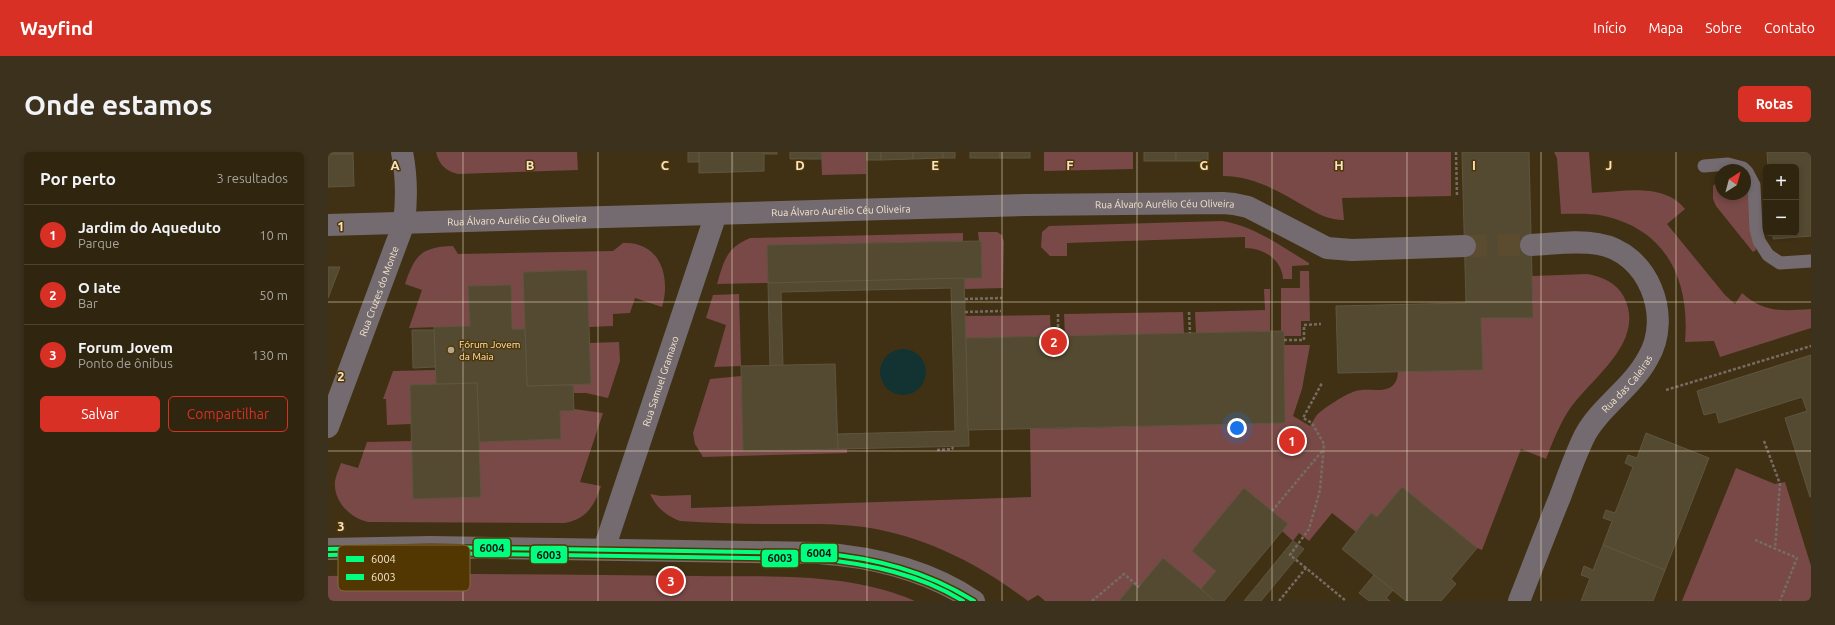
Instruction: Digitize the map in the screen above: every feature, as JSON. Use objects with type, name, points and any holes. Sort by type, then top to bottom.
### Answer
[{"type":"street","name":"Rua Cruzes do Monte","points":[[328,427],[404,224],[407,199],[406,174],[402,152]]},
{"type":"street","name":"Rua Álvaro Aurélio Céu Oliveira","points":[[328,225],[1026,205],[1234,204],[1257,212],[1327,248],[1344,250],[1464,246]]},
{"type":"street","name":"Rua Samuel Gramaxo","points":[[604,549],[716,214]]},
{"type":"street","name":"Rua das Caleiras","points":[[1519,601],[1579,447],[1598,416],[1640,372],[1653,350],[1658,321],[1655,298],[1647,280],[1637,267],[1621,253],[1598,244],[1531,245]]},
{"type":"street","points":[[470,547],[811,552],[846,555],[871,559],[904,568],[948,586],[974,601]]},
{"type":"street","points":[[328,549],[338,549]]},
{"type":"lane","points":[[1704,166],[1728,164],[1743,168],[1747,172],[1754,185],[1756,229],[1759,241],[1768,255],[1780,263],[1811,260]]},
{"type":"path","points":[[1456,152],[1457,196]]},
{"type":"path","points":[[965,299],[1002,298]]},
{"type":"path","points":[[965,312],[1001,310]]},
{"type":"path","points":[[1189,312],[1190,333]]},
{"type":"path","points":[[1058,314],[1058,336]]},
{"type":"path","points":[[1284,340],[1304,340],[1304,324],[1321,324]]},
{"type":"path","points":[[1666,390],[1811,346]]},
{"type":"path","points":[[1322,383],[1303,418],[1312,424],[1324,444],[1320,490],[1313,520],[1304,537],[1290,555],[1346,601]]},
{"type":"path","points":[[1764,441],[1780,484],[1776,549]]},
{"type":"path","points":[[938,450],[952,449],[953,447]]},
{"type":"path","points":[[1272,511],[1323,449]]},
{"type":"path","points":[[1755,540],[1797,558],[1780,601]]},
{"type":"path","points":[[1279,601],[1306,568]]},
{"type":"path","points":[[1092,601],[1124,574],[1139,587]]},
{"type":"shaded area","points":[[436,152],[577,152],[578,170],[458,174],[450,171],[441,164]]},
{"type":"shaded area","points":[[821,152],[866,152],[866,174],[822,175]]},
{"type":"shaded area","points":[[1044,152],[1133,152],[1133,169],[1044,171]]},
{"type":"shaded area","points":[[1223,152],[1451,152],[1451,196],[1342,198],[1344,220],[1333,219],[1319,214],[1256,182],[1223,176]]},
{"type":"shaded area","points":[[1554,152],[1589,152],[1592,193],[1642,190],[1666,195],[1676,201],[1685,209],[1667,224],[1725,295],[1735,304],[1742,293],[1750,300],[1758,304],[1774,309],[1811,309],[1811,328],[1720,357],[1714,341],[1685,342],[1686,320],[1678,279],[1670,262],[1659,246],[1644,233],[1626,223],[1599,215],[1561,214],[1557,158]]},
{"type":"shaded area","points":[[1715,184],[1715,200],[1750,200],[1756,250],[1753,252],[1716,206],[1713,199],[1713,186]]},
{"type":"shaded area","points":[[1222,221],[1246,227],[1257,232],[1309,263],[1309,265],[1292,266],[1292,279],[1283,279],[1279,266],[1271,256],[1259,250],[1245,248],[1245,237],[1067,243],[1067,256],[1050,256],[1041,247],[1042,232],[1049,226]]},
{"type":"shaded area","points":[[978,232],[997,232],[1002,235],[1004,242],[1003,288],[965,289],[964,278],[982,278],[981,241],[979,241]]},
{"type":"shaded area","points":[[963,233],[963,241],[767,245],[768,283],[717,284],[727,256],[736,246],[750,238]]},
{"type":"shaded area","points":[[623,243],[635,244],[648,249],[660,262],[665,280],[662,307],[635,298],[630,313],[613,314],[613,326],[589,327],[587,270],[524,272],[525,329],[512,329],[511,285],[468,286],[470,326],[409,328],[422,290],[405,284],[416,259],[421,254],[433,248],[453,246],[458,254],[613,251]]},
{"type":"shaded area","points":[[1300,271],[1309,271],[1310,321],[1301,321],[1301,336],[1284,336],[1284,331],[1281,331],[1281,288],[1300,288]]},
{"type":"shaded area","points":[[1587,274],[1598,276],[1613,284],[1624,297],[1629,313],[1628,328],[1623,343],[1604,370],[1567,413],[1546,459],[1521,449],[1482,550],[1477,548],[1402,487],[1377,517],[1371,513],[1356,532],[1332,513],[1309,541],[1299,533],[1293,541],[1282,531],[1244,488],[1192,551],[1216,571],[1201,589],[1138,588],[1133,584],[1119,601],[1045,601],[1038,595],[1028,601],[971,564],[930,545],[887,531],[842,525],[740,524],[680,521],[662,510],[650,494],[661,496],[691,495],[691,508],[1031,497],[1030,429],[1285,423],[1284,345],[1310,345],[1302,389],[1293,416],[1310,426],[1319,413],[1335,401],[1353,392],[1359,390],[1381,390],[1392,386],[1396,381],[1398,372],[1482,370],[1481,318],[1533,317],[1532,276]]},
{"type":"shaded area","points":[[1264,289],[1270,289],[1270,331],[1196,333],[1195,312],[1265,310]]},
{"type":"shaded area","points":[[739,294],[741,366],[714,367],[726,325],[706,318],[713,295]]},
{"type":"shaded area","points":[[1183,312],[1184,333],[1065,336],[1064,314]]},
{"type":"shaded area","points":[[1050,315],[1051,336],[966,338],[965,316]]},
{"type":"shaded area","points":[[619,342],[620,361],[608,398],[586,393],[574,393],[573,385],[591,384],[589,343]]},
{"type":"shaded area","points":[[436,370],[436,384],[410,385],[411,424],[387,425],[386,399],[383,399],[393,371]]},
{"type":"shaded area","points":[[741,376],[743,451],[847,449],[847,453],[703,457],[695,444],[693,433],[710,379]]},
{"type":"shaded area","points":[[574,409],[603,413],[580,482],[601,486],[592,505],[584,515],[578,519],[564,523],[368,522],[349,513],[340,502],[337,495],[335,481],[341,463],[358,468],[367,442],[412,441],[413,499],[480,497],[479,442],[561,439],[560,411],[574,411]]},
{"type":"shaded area","points":[[1736,468],[1775,484],[1785,482],[1811,566],[1811,601],[1682,601]]},
{"type":"shaded area","points":[[470,574],[753,576],[808,578],[863,585],[915,601],[328,601],[328,576],[338,576],[338,591],[470,591]]},
{"type":"water","points":[[903,349],[916,353],[922,359],[926,372],[922,385],[916,391],[903,395],[890,391],[884,385],[880,372],[884,359],[890,353]]},
{"type":"building","points":[[328,152],[353,152],[353,154],[328,154]]},
{"type":"building","points":[[688,152],[699,152],[699,162],[688,162]]},
{"type":"building","points":[[699,152],[733,152],[733,172],[699,173]]},
{"type":"building","points":[[733,152],[764,152],[764,171],[733,172]]},
{"type":"building","points":[[764,152],[777,152],[777,154],[764,154]]},
{"type":"building","points":[[790,152],[821,152],[822,159],[790,159]]},
{"type":"building","points":[[866,152],[881,152],[881,160],[866,160]]},
{"type":"building","points":[[881,152],[913,152],[913,159],[881,160]]},
{"type":"building","points":[[913,152],[943,152],[943,158],[913,159]]},
{"type":"building","points":[[943,152],[955,152],[955,158],[943,158]]},
{"type":"building","points":[[970,152],[1000,152],[1000,158],[970,158]]},
{"type":"building","points":[[1000,152],[1030,152],[1030,158],[1000,158]]},
{"type":"building","points":[[1144,152],[1176,152],[1176,161],[1144,161]]},
{"type":"building","points":[[1176,152],[1208,152],[1208,161],[1176,161]]},
{"type":"building","points":[[1462,152],[1529,152],[1533,318],[1481,318],[1483,370],[1338,373],[1336,306],[1466,303]]},
{"type":"building","points":[[1767,152],[1811,152],[1811,236],[1773,239],[1773,236],[1799,236],[1799,164],[1768,164]]},
{"type":"building","points":[[328,154],[353,154],[354,186],[328,187]]},
{"type":"building","points":[[981,241],[982,278],[768,283],[767,245]]},
{"type":"building","points":[[328,267],[340,267],[328,298]]},
{"type":"building","points":[[587,270],[591,384],[527,386],[523,272]]},
{"type":"building","points":[[964,278],[969,446],[838,449],[837,434],[955,431],[951,288],[781,292],[783,366],[770,366],[768,283]]},
{"type":"building","points":[[511,285],[512,329],[525,329],[527,386],[573,385],[574,411],[560,411],[561,439],[479,442],[477,383],[436,384],[434,327],[470,326],[468,286]]},
{"type":"building","points":[[412,330],[434,330],[435,367],[413,368]]},
{"type":"building","points":[[1284,331],[1285,423],[968,430],[966,338]]},
{"type":"building","points":[[1811,355],[1810,497],[1785,418],[1807,411],[1802,397],[1719,423],[1716,412],[1704,415],[1697,391]]},
{"type":"building","points":[[835,364],[838,449],[743,451],[741,366]]},
{"type":"building","points":[[477,383],[481,497],[413,499],[410,385]]},
{"type":"building","points":[[1646,433],[1709,458],[1665,570],[1603,545],[1612,521],[1603,518],[1606,510],[1615,513],[1633,467],[1625,463],[1628,455],[1637,458]]},
{"type":"building","points":[[1402,487],[1477,548],[1451,579],[1456,584],[1441,601],[1406,601],[1342,549],[1371,513],[1377,517]]},
{"type":"building","points":[[1244,488],[1288,524],[1224,601],[1215,601],[1201,589],[1216,571],[1192,551]]},
{"type":"building","points":[[1293,541],[1304,549],[1261,601],[1244,601]]},
{"type":"building","points":[[1603,545],[1665,570],[1653,601],[1581,601],[1590,578],[1581,575],[1584,566],[1593,570]]},
{"type":"building","points":[[1163,558],[1215,601],[1119,601],[1133,584],[1138,588]]},
{"type":"building","points":[[1374,575],[1393,590],[1386,598],[1390,601],[1369,601],[1359,593]]},
{"type":"tunnel","points":[[1465,246],[1531,245]]},
{"type":"transit line","name":"6004","points":[[470,548],[819,553],[840,555],[880,562],[919,574],[974,601]]},
{"type":"transit line","name":"6004","points":[[328,549],[338,549]]},
{"type":"transit line","name":"6003","points":[[470,554],[819,559],[875,567],[911,577],[963,601]]},
{"type":"transit line","name":"6003","points":[[328,555],[338,555]]},
{"type":"place","name":"O Iate","points":[[1054,342]]},
{"type":"place","name":"Fórum Jovem da Maia","points":[[451,350]]},
{"type":"place","name":"Jardim do Aqueduto","points":[[1292,441]]},
{"type":"place","name":"Forum Jovem","points":[[671,581]]}]
